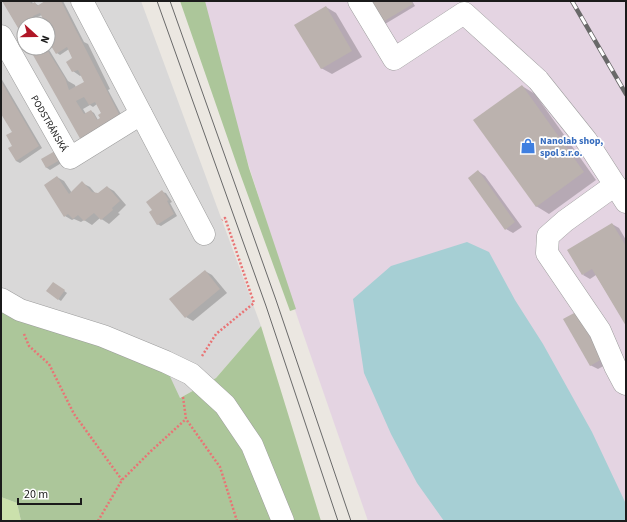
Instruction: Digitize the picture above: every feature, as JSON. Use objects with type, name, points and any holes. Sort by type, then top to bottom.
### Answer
[{"type":"street","points":[[82,1],[204,234]]},
{"type":"street","points":[[359,1],[394,59],[464,13],[538,80],[586,140],[621,194],[565,221],[548,236],[547,253],[600,330],[615,366],[626,384]]},
{"type":"street","name":"PODSTRÁNSKÁ","points":[[1,36],[70,158],[141,114]]},
{"type":"street","points":[[1,298],[20,310],[103,336],[166,362],[189,374],[225,405],[252,445],[283,521]]},
{"type":"path","points":[[204,234],[225,218],[254,303],[216,334],[189,374],[182,389],[186,419],[220,467],[237,521]]},
{"type":"path","points":[[20,310],[18,321],[29,346],[49,364],[74,414],[122,480]]},
{"type":"path","points":[[98,521],[122,480],[186,419]]},
{"type":"shaded area","points":[[1,1],[141,1],[261,326],[216,378],[180,398],[1,304]]},
{"type":"shaded area","points":[[196,1],[626,1],[626,521],[368,521],[297,316]]},
{"type":"green space","points":[[180,1],[205,1],[249,168],[296,309],[290,311]]},
{"type":"green space","points":[[1,304],[166,368],[180,398],[216,378],[261,326],[321,521],[21,521],[17,503],[1,497]]},
{"type":"green space","points":[[1,497],[17,503],[21,521],[1,521]]},
{"type":"water","points":[[467,242],[489,252],[515,300],[543,344],[592,432],[626,504],[626,521],[444,521],[417,483],[391,434],[364,373],[353,299],[391,266]]},
{"type":"building","points":[[2,1],[30,1],[31,4],[35,2],[37,6],[45,1],[61,1],[121,118],[82,142],[34,56],[51,56],[65,78],[69,90],[84,82],[78,70],[72,72],[66,62],[72,58],[67,47],[56,54],[56,16],[42,16],[40,13],[33,16],[16,16],[16,25]],"holes":[[[84,97],[89,105],[95,102],[101,113],[98,115],[100,118],[97,120],[91,110],[84,114],[76,101]]]},
{"type":"building","points":[[368,1],[411,1],[413,4],[381,23]]},
{"type":"building","points":[[326,6],[352,51],[321,69],[294,25]]},
{"type":"building","points":[[1,81],[39,146],[16,161],[8,148],[12,146],[6,135],[12,132],[1,114]]},
{"type":"building","name":"Nanolab shop, spol s.r.o.","points":[[522,85],[584,172],[536,207],[473,120]]},
{"type":"building","points":[[55,151],[60,160],[46,168],[41,159]]},
{"type":"building","points":[[478,170],[515,222],[505,230],[468,178]]},
{"type":"building","points":[[57,176],[69,194],[82,181],[92,192],[98,193],[107,186],[120,201],[112,208],[113,210],[101,220],[94,213],[84,221],[78,215],[73,219],[68,214],[64,217],[44,185]]},
{"type":"building","points":[[162,190],[169,200],[167,201],[174,214],[157,225],[149,212],[152,210],[146,202]]},
{"type":"building","points":[[612,223],[626,246],[626,326],[592,269],[582,275],[567,250]]},
{"type":"building","points":[[205,270],[220,289],[185,318],[169,299]]},
{"type":"building","points":[[53,282],[65,290],[58,300],[46,291]]},
{"type":"building","points":[[576,312],[602,359],[590,366],[563,319]]},
{"type":"tram line","points":[[157,1],[266,306],[338,521]]},
{"type":"tram line","points":[[170,1],[276,300],[351,521]]},
{"type":"railway","points":[[572,1],[626,94]]},
{"type":"place","name":"Nanolab shop, spol s.r.o.","points":[[528,146]]}]
